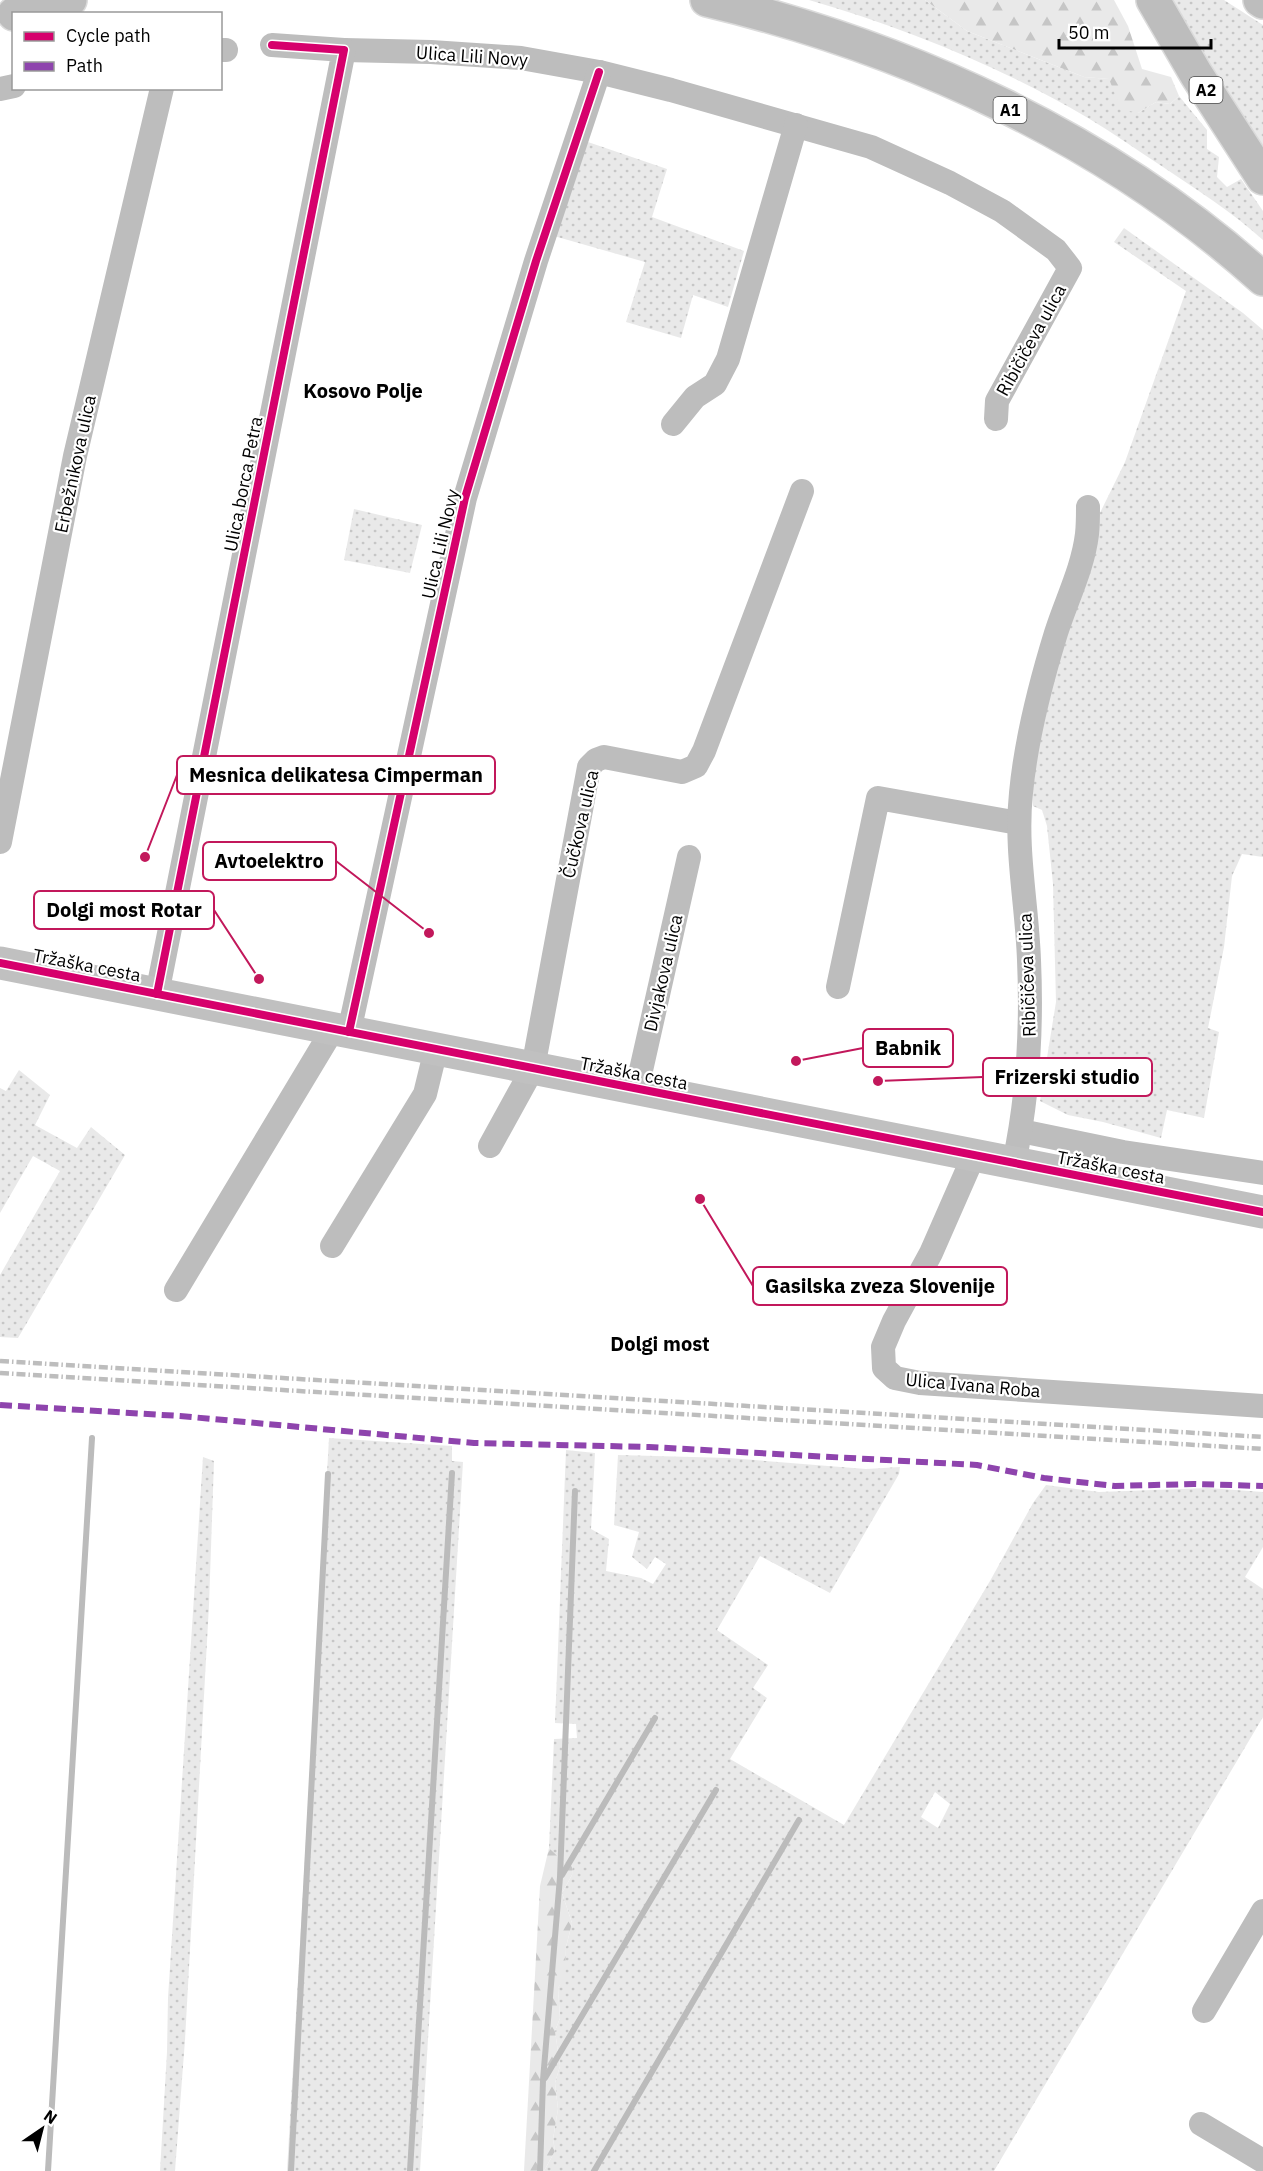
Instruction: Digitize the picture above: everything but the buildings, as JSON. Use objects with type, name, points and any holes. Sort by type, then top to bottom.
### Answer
[{"type":"highway","points":[[22,12],[70,0]]},
{"type":"highway","name":"A1","points":[[708,0],[801,25],[853,43],[954,83],[1004,106],[1072,143],[1147,189],[1192,220],[1263,279]]},
{"type":"highway","name":"A2","points":[[1153,0],[1213,101],[1263,178]]},
{"type":"main road","name":"Tržaška cesta","points":[[0,963],[1263,1212]]},
{"type":"street","points":[[272,45],[344,50]]},
{"type":"street","name":"Ulica Lili Novy","points":[[344,50],[430,52],[521,58],[599,72],[795,124],[871,147],[950,183]]},
{"type":"street","name":"Ulica borca Petra","points":[[157,994],[344,50]]},
{"type":"street","name":"Ulica Lili Novy","points":[[341,1030],[465,498],[536,261],[599,72]]},
{"type":"street","name":"Erbežnikova ulica","points":[[0,842],[75,456],[162,90]]},
{"type":"street","points":[[673,424],[695,397],[715,384],[728,359],[795,124]]},
{"type":"street","name":"Ribičičeva ulica","points":[[950,183],[1011,218],[1056,250],[1070,267],[997,400],[996,419]]},
{"type":"street","name":"Čučkova ulica","points":[[532,1068],[589,767],[596,760],[604,758],[682,772],[696,766],[704,752],[802,491]]},
{"type":"street","name":"Ribičičeva ulica","points":[[1014,1163],[1021,1131],[1030,1035],[1028,950],[1018,823],[1028,744],[1053,645],[1083,554],[1088,507]]},
{"type":"street","points":[[838,987],[879,798],[1018,823]]},
{"type":"street","name":"Divjakova ulica","points":[[637,1088],[689,857]]},
{"type":"street","points":[[176,1290],[341,1030]]},
{"type":"street","points":[[332,1245],[425,1094],[436,1049]]},
{"type":"street","points":[[490,1146],[532,1068]]},
{"type":"street","points":[[1021,1131],[1123,1152],[1263,1173]]},
{"type":"street","name":"Ulica Ivana Roba","points":[[974,1155],[931,1253],[894,1321],[883,1347],[884,1368],[895,1378],[920,1383],[1263,1406]]},
{"type":"street","points":[[1204,2011],[1263,1911]]},
{"type":"street","points":[[1201,2124],[1263,2161]]},
{"type":"green space","points":[[809,0],[925,0],[967,31],[1084,77],[1110,79],[1138,113],[1156,102],[1170,104],[1179,96],[1207,130],[1207,149],[1219,157],[1217,177],[1227,187],[1241,179],[1263,211],[1263,240],[1200,192],[1107,130],[1055,99],[952,50],[881,23]]},
{"type":"green space","points":[[925,0],[1114,0],[1128,26],[1142,69],[1171,77],[1179,96],[1170,104],[1156,102],[1138,113],[1121,109],[1109,79],[1084,77],[967,31]]},
{"type":"green space","points":[[1166,0],[1224,0],[1263,25],[1263,154]]},
{"type":"green space","points":[[585,141],[667,169],[652,217],[744,251],[728,307],[693,295],[681,338],[626,322],[645,262],[554,236]]},
{"type":"green space","points":[[1124,228],[1243,313],[1263,330],[1263,857],[1242,854],[1232,876],[1224,947],[1208,1028],[1219,1032],[1204,1118],[1167,1110],[1161,1138],[1068,1115],[1040,1101],[1056,1002],[1053,884],[1047,826],[1042,810],[1033,806],[1033,765],[1056,666],[1096,521],[1125,462],[1186,291],[1114,242]]},
{"type":"green space","points":[[354,509],[422,525],[410,573],[344,560]]},
{"type":"green space","points":[[19,1070],[50,1095],[35,1125],[77,1148],[91,1127],[125,1155],[18,1338],[0,1337],[0,1275],[60,1171],[33,1156],[0,1213],[0,1088],[6,1091]]},
{"type":"green space","points":[[329,1438],[452,1446],[452,1461],[463,1462],[420,2171],[287,2171]]},
{"type":"green space","points":[[566,1450],[595,1453],[591,1529],[609,1539],[606,1571],[641,1578],[653,1584],[666,1564],[655,1557],[647,1569],[632,1557],[639,1532],[614,1525],[618,1455],[729,1458],[866,1469],[900,1467],[899,1474],[830,1593],[760,1556],[717,1630],[768,1665],[753,1688],[767,1698],[730,1759],[844,1825],[990,1581],[1033,1503],[1046,1485],[1099,1492],[1208,1488],[1263,1492],[1263,1547],[1245,1577],[1263,1589],[1263,1717],[994,2171],[544,2171],[555,2151],[553,2139],[558,2109],[555,2083],[560,2066],[555,2031],[560,2018],[558,1988],[564,1977],[566,1947],[572,1923],[562,1893],[572,1875],[573,1855],[566,1864],[549,1848],[554,1739],[577,1738],[576,1724],[555,1723]],"holes":[[[935,1792],[950,1804],[938,1828],[921,1817]]]},
{"type":"green space","points":[[203,1457],[214,1461],[209,1605],[185,2040],[175,2171],[160,2171],[168,1998]]},
{"type":"green space","points":[[549,1848],[566,1864],[574,1854],[572,1875],[562,1893],[572,1923],[566,1947],[565,1977],[558,1988],[560,2018],[555,2031],[560,2066],[555,2083],[558,2109],[553,2139],[555,2151],[544,2171],[524,2171],[540,1886]]},
{"type":"waterway","points":[[48,2171],[92,1438]]},
{"type":"waterway","points":[[410,2171],[452,1473]]},
{"type":"waterway","points":[[291,2171],[328,1474]]},
{"type":"waterway","points":[[540,2171],[543,2080],[560,1877],[575,1491]]},
{"type":"waterway","points":[[562,1875],[655,1718]]},
{"type":"waterway","points":[[545,2078],[716,1790]]},
{"type":"waterway","points":[[594,2171],[799,1820]]},
{"type":"railway","points":[[0,1361],[1263,1437]]},
{"type":"railway","points":[[0,1373],[1263,1449]]},
{"type":"marked path","points":[[0,1405],[180,1416],[474,1443],[649,1447],[977,1465],[1044,1478],[1115,1486],[1194,1484],[1263,1486]]},
{"type":"cycle path","points":[[157,994],[344,50],[272,45]]},
{"type":"cycle path","points":[[349,1032],[465,498],[536,261],[599,72]]},
{"type":"cycle path","points":[[0,963],[1263,1212]]},
{"type":"place","name":"Mesnica delikatesa Cimperman","points":[[145,857]]},
{"type":"place","name":"Avtoelektro","points":[[429,933]]},
{"type":"place","name":"Dolgi most Rotar","points":[[259,979]]},
{"type":"place","name":"Babnik","points":[[796,1061]]},
{"type":"place","name":"Frizerski studio","points":[[878,1081]]},
{"type":"place","name":"Gasilska zveza Slovenije","points":[[700,1199]]},
{"type":"district","name":"Kosovo Polje","points":[[363,390]]},
{"type":"district","name":"Dolgi most","points":[[660,1343]]}]
